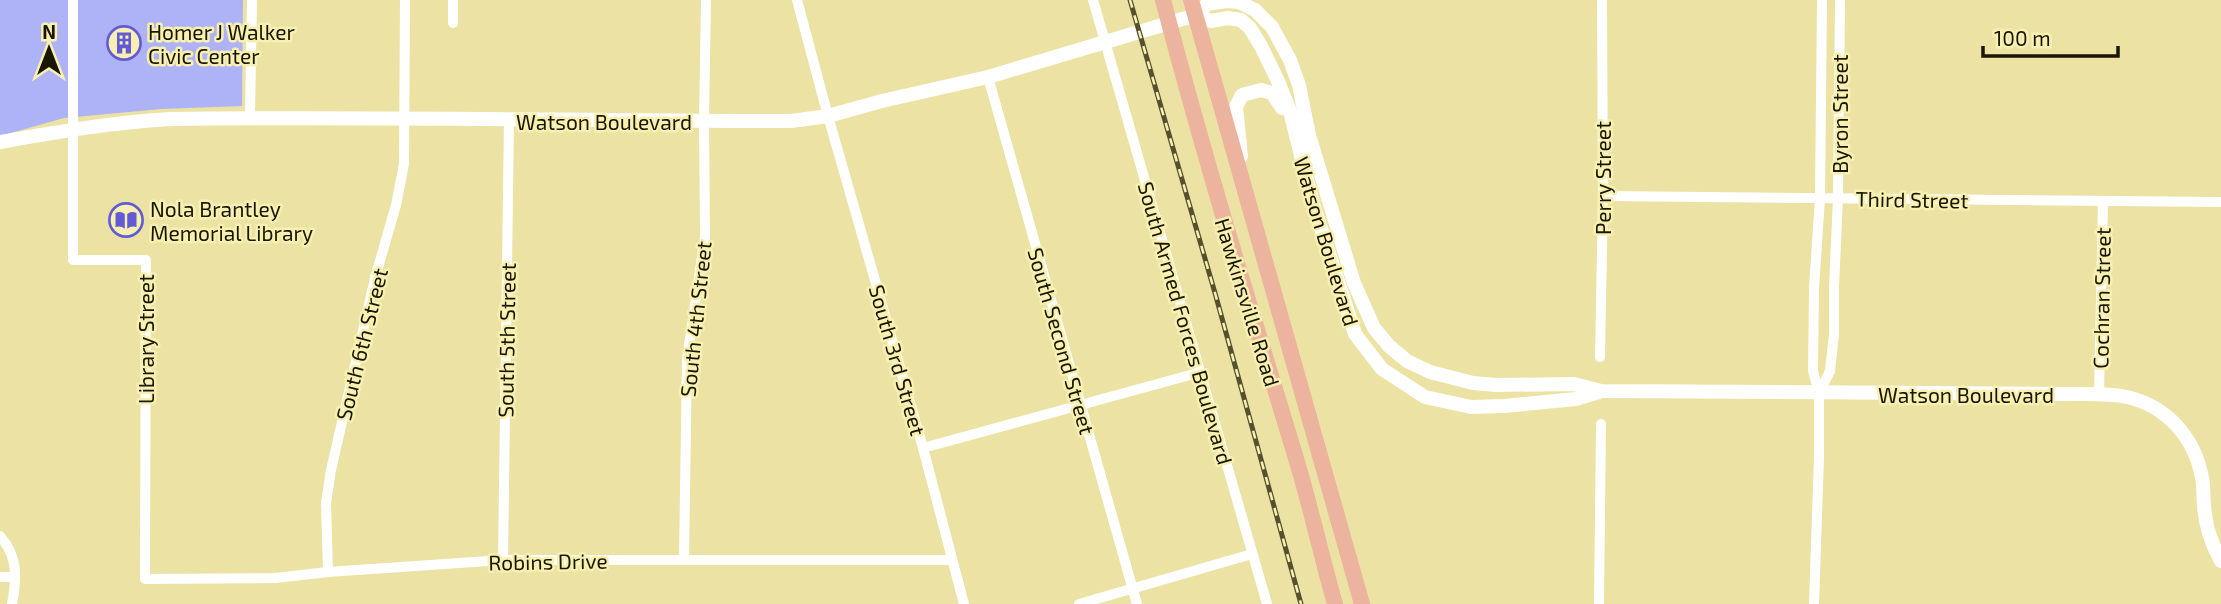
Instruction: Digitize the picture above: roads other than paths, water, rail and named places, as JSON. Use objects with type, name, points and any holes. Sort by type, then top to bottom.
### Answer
[{"type":"main road","name":"Hawkinsville Road","points":[[1163,0],[1241,279],[1296,457],[1335,604]]},
{"type":"main road","name":"Hawkinsville Road","points":[[1193,8],[1362,604]]},
{"type":"street","points":[[73,0],[73,129]]},
{"type":"street","points":[[250,118],[252,0]]},
{"type":"street","name":"South 6th Street","points":[[328,572],[326,503],[331,470],[404,164],[405,0]]},
{"type":"street","points":[[453,0],[453,23]]},
{"type":"street","name":"South 4th Street","points":[[684,559],[687,359],[705,236],[706,0]]},
{"type":"street","name":"South 3rd Street","points":[[797,0],[964,604]]},
{"type":"street","name":"South Armed Forces Boulevard","points":[[1093,0],[1267,604]]},
{"type":"street","name":"Perry Street","points":[[1600,357],[1602,0]]},
{"type":"street","name":"Byron Street","points":[[1814,604],[1819,393],[1813,371],[1813,357],[1820,198],[1822,0]]},
{"type":"street","name":"Byron Street","points":[[1819,393],[1830,372],[1834,334],[1840,0]]},
{"type":"street","name":"Watson Boulevard","points":[[0,142],[135,121],[403,117],[791,121],[828,116],[988,77],[1169,23],[1193,8],[1226,1],[1239,2],[1255,10],[1272,27],[1290,61],[1309,135],[1354,283],[1374,328],[1406,361],[1430,372],[1472,383],[1574,384],[1601,391],[2099,394],[2125,397],[2146,403],[2177,425],[2189,440],[2203,481],[2207,529],[2221,561]]},
{"type":"street","name":"Watson Boulevard","points":[[1193,8],[1212,21],[1228,18],[1241,20],[1250,28],[1277,79],[1290,111],[1314,204],[1355,334],[1382,369],[1424,397],[1471,407],[1576,399],[1601,391]]},
{"type":"street","name":"South Second Street","points":[[988,77],[1137,604]]},
{"type":"street","points":[[1248,201],[1236,115],[1236,107],[1242,95],[1261,90],[1272,93],[1280,103],[1297,141]]},
{"type":"street","name":"South 5th Street","points":[[503,560],[509,120]]},
{"type":"street","name":"Library Street","points":[[73,129],[73,260],[146,260],[145,579]]},
{"type":"street","points":[[1821,146],[1839,146]]},
{"type":"street","name":"Third Street","points":[[1603,196],[2221,202]]},
{"type":"street","name":"Cochran Street","points":[[2099,394],[2103,201]]},
{"type":"street","points":[[923,448],[1201,372]]},
{"type":"street","points":[[1599,604],[1601,424]]},
{"type":"street","points":[[0,536],[6,542],[14,560],[12,604]]},
{"type":"street","points":[[1079,604],[1252,554]]},
{"type":"street","name":"Robins Drive","points":[[145,579],[275,578],[503,560],[951,560]]},
{"type":"street","points":[[0,577],[15,577]]},
{"type":"railway","points":[[1130,0],[1301,604]]},
{"type":"place","name":"Homer J Walker Civic Center","points":[[124,43]]},
{"type":"place","name":"Nola Brantley Memorial Library","points":[[126,220]]}]
